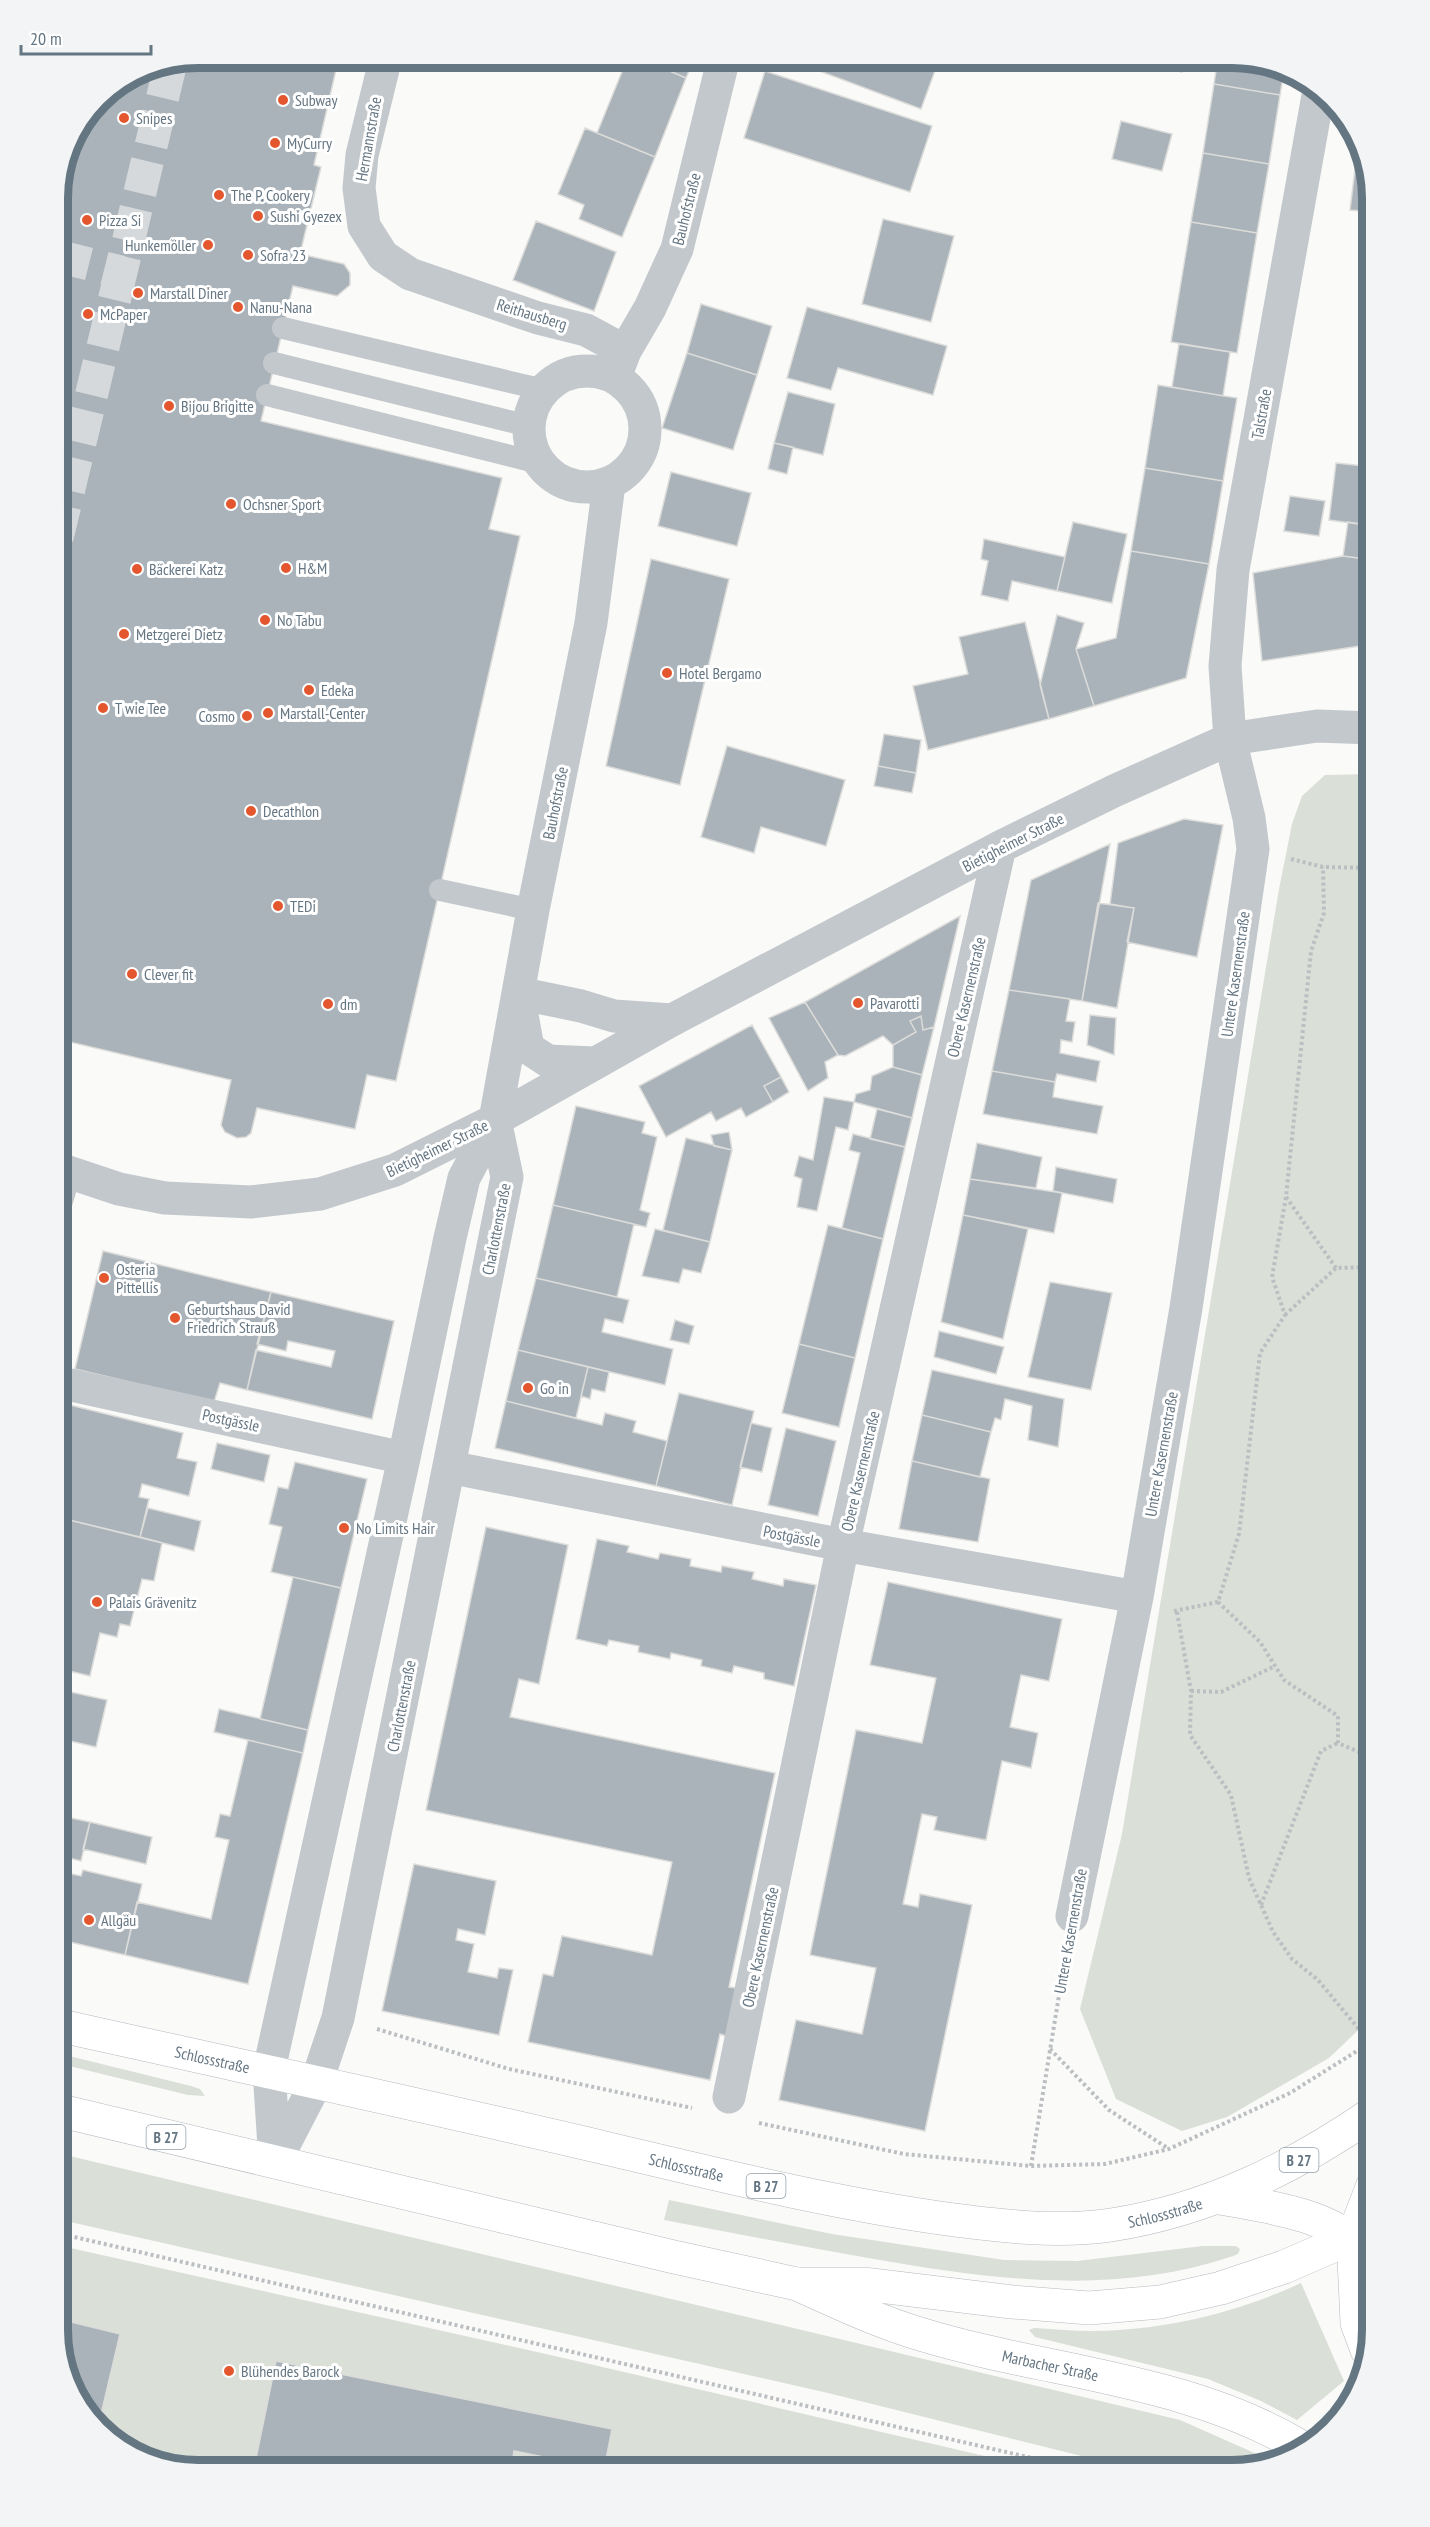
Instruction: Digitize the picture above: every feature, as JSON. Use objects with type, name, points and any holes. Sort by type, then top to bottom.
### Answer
[{"type":"main road","name":"Schlossstraße","points":[[68,2027],[269,2070],[817,2197],[915,2215],[994,2225],[1054,2228],[1109,2225],[1159,2215],[1220,2198],[1286,2168],[1362,2121]]},
{"type":"main road","name":"B 27","points":[[68,2113],[674,2257],[797,2284],[863,2284],[1012,2302],[1089,2308],[1160,2302],[1221,2288],[1362,2241]]},
{"type":"main road","points":[[1220,2198],[1292,2211],[1362,2237]]},
{"type":"main road","name":"Marbacher Straße","points":[[797,2284],[858,2311],[920,2334],[1178,2395],[1219,2409],[1295,2444]]},
{"type":"main road","points":[[1362,2285],[1357,2323],[1362,2336]]},
{"type":"street","name":"Hermannstraße","points":[[383,68],[362,154],[359,188],[364,225],[383,256],[410,274]]},
{"type":"street","name":"Bauhofstraße","points":[[620,364],[650,308],[677,249],[721,68]]},
{"type":"street","name":"Talstraße","points":[[1230,739],[1224,666],[1233,570],[1317,99]]},
{"type":"street","name":"Reithausberg","points":[[410,274],[538,318],[586,330],[620,364]]},
{"type":"street","points":[[620,364],[630,389],[640,405],[645,423],[644,442],[637,459],[625,474],[609,484],[590,488],[570,485],[553,477],[539,463],[531,446],[529,426],[533,407],[544,390],[559,378],[577,371],[597,371],[620,364]]},
{"type":"street","name":"Bauhofstraße","points":[[495,1120],[533,910],[591,623],[609,484]]},
{"type":"street","name":"Bietigheimer Straße","points":[[68,1179],[165,1198],[251,1202],[320,1194],[395,1170],[495,1120],[672,1020],[1000,848],[1114,791],[1230,739],[1317,726],[1362,728]]},
{"type":"street","name":"Untere Kasernenstraße","points":[[1072,1916],[1137,1597],[1186,1308],[1253,849],[1250,818],[1230,739]]},
{"type":"street","name":"Obere Kasernenstraße","points":[[727,2106],[843,1545],[1000,848]]},
{"type":"street","points":[[595,1063],[548,1061],[528,1048],[518,993],[581,1006],[614,1016],[672,1020]]},
{"type":"street","points":[[275,2162],[269,2070],[464,1178],[495,1120]]},
{"type":"street","name":"Charlottenstraße","points":[[275,2162],[317,2081],[338,2018],[507,1178],[495,1120]]},
{"type":"street","name":"Postgässle","points":[[68,1384],[404,1458]]},
{"type":"street","name":"Postgässle","points":[[450,1467],[843,1545],[1137,1597]]},
{"type":"lane","points":[[283,328],[544,390]]},
{"type":"lane","points":[[274,363],[529,426]]},
{"type":"lane","points":[[267,395],[539,463]]},
{"type":"lane","points":[[440,890],[533,910]]},
{"type":"path","points":[[1285,1315],[1272,1276],[1286,1197],[1311,951],[1324,913],[1323,867],[1362,868]]},
{"type":"path","points":[[1286,1197],[1336,1268]]},
{"type":"path","points":[[1218,1602],[1239,1534],[1260,1353],[1285,1315],[1336,1268],[1362,1267]]},
{"type":"path","points":[[1137,1597],[1177,1612],[1218,1602]]},
{"type":"path","points":[[1218,1602],[1260,1642],[1284,1680],[1338,1716],[1338,1743]]},
{"type":"path","points":[[1177,1612],[1191,1691],[1190,1735],[1231,1795],[1249,1878],[1273,1932],[1292,1959],[1318,1980],[1362,2031]]},
{"type":"path","points":[[1191,1691],[1221,1692],[1275,1666]]},
{"type":"path","points":[[1261,1905],[1321,1751],[1338,1743],[1362,1753]]},
{"type":"path","name":"Untere Kasernenstraße","points":[[1031,2166],[1072,1916]]},
{"type":"path","points":[[338,2018],[509,2069],[727,2106],[904,2154],[1031,2166],[1105,2164],[1169,2149],[1290,2092],[1362,2049]]},
{"type":"path","points":[[1050,2048],[1110,2110],[1169,2149]]},
{"type":"path","points":[[68,2236],[1040,2460]]},
{"type":"shaded area","points":[[1362,774],[1362,2026],[1329,2058],[1227,2117],[1182,2131],[1116,2099],[1080,2009],[1122,1834],[1279,889],[1292,824],[1302,796],[1325,775]]},
{"type":"shaded area","points":[[68,2056],[191,2086],[200,2089],[205,2096],[188,2095],[68,2066]]},
{"type":"shaded area","points":[[68,2156],[1180,2420],[1262,2456],[1233,2460],[1097,2460],[828,2393],[68,2221]]},
{"type":"shaded area","points":[[669,2200],[832,2234],[1004,2260],[1077,2261],[1203,2246],[1236,2246],[1240,2249],[1238,2254],[1233,2256],[1189,2268],[1144,2276],[1099,2280],[1009,2278],[919,2267],[664,2220]]},
{"type":"shaded area","points":[[68,2247],[568,2359],[1001,2460],[189,2459],[172,2457],[155,2453],[125,2438],[100,2415],[89,2402],[81,2387],[74,2372],[69,2347]]},
{"type":"shaded area","points":[[1301,2283],[1344,2381],[1297,2420],[1261,2401],[1208,2379],[1035,2337],[1029,2330],[1034,2328],[1120,2330],[1173,2323],[1252,2303]]},
{"type":"building","name":"Marstall-Center","points":[[197,68],[336,68],[314,165],[321,167],[300,254],[344,264],[350,273],[350,285],[337,296],[293,286],[261,421],[502,478],[489,529],[520,536],[396,1081],[367,1075],[355,1129],[257,1108],[251,1133],[246,1137],[237,1138],[225,1132],[221,1125],[231,1080],[68,1042],[68,189],[77,147],[94,118],[118,94],[155,74]]},
{"type":"building","points":[[624,68],[663,68],[686,78],[655,157],[597,133]]},
{"type":"building","points":[[663,68],[690,68],[686,78]]},
{"type":"building","points":[[811,68],[936,68],[921,109]]},
{"type":"building","points":[[1164,68],[1183,68],[1182,72]]},
{"type":"building","points":[[1216,68],[1258,70],[1283,78],[1280,95],[1214,84]]},
{"type":"building","points":[[765,71],[932,126],[910,192],[744,138]]},
{"type":"building","points":[[1214,84],[1280,95],[1269,164],[1203,153]]},
{"type":"building","points":[[1121,121],[1172,134],[1162,171],[1112,159]]},
{"type":"building","points":[[585,128],[655,157],[622,237],[579,219],[584,205],[558,194]]},
{"type":"building","points":[[1203,153],[1269,164],[1257,233],[1191,222]]},
{"type":"building","points":[[1356,158],[1361,180],[1362,211],[1350,210]]},
{"type":"building","points":[[883,219],[954,236],[931,322],[862,304]]},
{"type":"building","points":[[536,221],[616,252],[594,311],[513,280]]},
{"type":"building","points":[[1191,222],[1257,233],[1237,353],[1171,342]]},
{"type":"building","points":[[701,304],[772,326],[757,375],[687,353]]},
{"type":"building","points":[[807,307],[947,346],[933,395],[838,368],[831,390],[787,378]]},
{"type":"building","points":[[1179,344],[1230,352],[1223,396],[1172,387]]},
{"type":"building","points":[[687,353],[757,375],[733,450],[662,428]]},
{"type":"building","points":[[1158,385],[1237,398],[1223,481],[1145,468]]},
{"type":"building","points":[[788,392],[835,404],[823,455],[774,443]]},
{"type":"building","points":[[774,443],[793,447],[787,474],[768,469]]},
{"type":"building","points":[[1336,463],[1362,466],[1362,524],[1329,520]]},
{"type":"building","points":[[1145,468],[1223,481],[1209,564],[1131,551]]},
{"type":"building","points":[[671,472],[751,493],[737,546],[658,526]]},
{"type":"building","points":[[1290,496],[1325,501],[1319,536],[1284,531]]},
{"type":"building","points":[[1073,522],[1127,534],[1112,603],[1057,591]]},
{"type":"building","points":[[1348,522],[1362,524],[1362,559],[1343,556]]},
{"type":"building","points":[[984,539],[1065,557],[1057,591],[1012,581],[1008,601],[981,595],[988,561],[981,559]]},
{"type":"building","points":[[1131,551],[1209,564],[1186,678],[1094,706],[1076,649],[1116,638]]},
{"type":"building","points":[[1343,556],[1362,559],[1362,646],[1262,661],[1253,573]]},
{"type":"building","name":"Hotel Bergamo","points":[[651,559],[729,579],[680,785],[606,766]]},
{"type":"building","points":[[1057,615],[1084,623],[1076,649],[1094,706],[1049,719],[1040,685]]},
{"type":"building","points":[[1025,622],[1049,719],[928,750],[913,686],[968,674],[959,637]]},
{"type":"building","points":[[884,734],[921,740],[916,773],[878,766]]},
{"type":"building","points":[[727,746],[845,780],[826,846],[761,827],[754,853],[701,837]]},
{"type":"building","points":[[878,766],[916,773],[912,793],[874,786]]},
{"type":"building","points":[[1184,819],[1223,825],[1197,957],[1127,942],[1134,908],[1110,904],[1118,843]]},
{"type":"building","points":[[1110,844],[1082,1001],[1009,990],[1031,880]]},
{"type":"building","points":[[1098,903],[1134,908],[1117,1008],[1082,1001]]},
{"type":"building","points":[[960,916],[934,1027],[923,1030],[921,1016],[910,1021],[916,1032],[893,1045],[883,1036],[845,1056],[838,1055],[805,1002]]},
{"type":"building","points":[[1009,990],[1070,999],[1066,1021],[1075,1022],[1072,1042],[1061,1040],[1060,1053],[1100,1061],[1096,1082],[1057,1074],[1055,1082],[992,1071]]},
{"type":"building","points":[[805,1002],[838,1055],[825,1062],[828,1078],[808,1091],[769,1018]]},
{"type":"building","points":[[1090,1015],[1116,1018],[1114,1055],[1087,1045]]},
{"type":"building","points":[[921,1016],[923,1030],[934,1027],[922,1075],[893,1067],[893,1045],[916,1032],[910,1021]]},
{"type":"building","points":[[752,1025],[781,1077],[764,1086],[773,1102],[746,1117],[741,1108],[716,1121],[711,1112],[666,1137],[639,1086]]},
{"type":"building","points":[[893,1067],[922,1075],[912,1118],[854,1102],[856,1094],[870,1090],[872,1076]]},
{"type":"building","points":[[992,1071],[1055,1082],[1053,1097],[1103,1106],[1097,1134],[983,1114]]},
{"type":"building","points":[[781,1077],[789,1092],[773,1102],[764,1086]]},
{"type":"building","points":[[824,1097],[854,1102],[848,1130],[836,1127],[817,1211],[797,1207],[802,1179],[794,1176],[799,1156],[813,1160]]},
{"type":"building","points":[[576,1106],[645,1122],[642,1133],[657,1137],[640,1210],[650,1213],[646,1227],[553,1205]]},
{"type":"building","points":[[877,1109],[912,1118],[905,1147],[870,1139]]},
{"type":"building","points":[[729,1132],[732,1150],[714,1146],[711,1135]]},
{"type":"building","points":[[853,1134],[905,1147],[883,1239],[842,1228],[860,1153],[849,1150]]},
{"type":"building","points":[[686,1138],[732,1150],[710,1242],[663,1230]]},
{"type":"building","points":[[977,1143],[1042,1157],[1036,1188],[970,1179]]},
{"type":"building","points":[[1056,1167],[1117,1179],[1113,1203],[1053,1191]]},
{"type":"building","points":[[970,1179],[1062,1193],[1054,1233],[963,1215]]},
{"type":"building","points":[[553,1205],[634,1224],[617,1297],[536,1278]]},
{"type":"building","points":[[963,1215],[1028,1229],[1003,1339],[941,1322]]},
{"type":"building","points":[[828,1225],[883,1239],[855,1358],[799,1344]]},
{"type":"building","points":[[655,1229],[710,1242],[701,1273],[683,1269],[679,1283],[642,1276]]},
{"type":"building","name":"Geburtshaus David Friedrich Strauß","points":[[103,1251],[271,1292],[247,1390],[220,1383],[214,1402],[75,1369]]},
{"type":"building","points":[[536,1278],[629,1300],[623,1323],[605,1319],[602,1332],[673,1349],[665,1385],[518,1350]]},
{"type":"building","points":[[1050,1282],[1112,1293],[1091,1390],[1028,1377]]},
{"type":"building","points":[[271,1292],[394,1321],[372,1419],[247,1390],[256,1350],[331,1367],[335,1351],[288,1341],[286,1351],[257,1344]]},
{"type":"building","points":[[675,1320],[694,1326],[689,1344],[670,1340]]},
{"type":"building","points":[[939,1331],[1004,1347],[996,1374],[934,1357]]},
{"type":"building","points":[[799,1344],[855,1358],[839,1427],[782,1413]]},
{"type":"building","points":[[518,1350],[588,1367],[576,1418],[506,1401]]},
{"type":"building","points":[[588,1367],[609,1372],[605,1392],[592,1389],[590,1399],[581,1396]]},
{"type":"building","points":[[932,1370],[1064,1399],[1058,1447],[1028,1440],[1032,1406],[1005,1399],[1001,1420],[995,1418],[991,1432],[922,1415]]},
{"type":"building","points":[[679,1393],[754,1411],[732,1505],[656,1486]]},
{"type":"building","points":[[506,1401],[602,1425],[605,1413],[636,1421],[633,1432],[667,1441],[656,1486],[495,1448]]},
{"type":"building","points":[[70,1405],[183,1433],[177,1458],[197,1462],[189,1496],[142,1484],[139,1497],[149,1499],[140,1537],[68,1520],[68,1413]]},
{"type":"building","points":[[922,1415],[991,1432],[980,1477],[912,1461]]},
{"type":"building","points":[[751,1423],[772,1428],[762,1472],[740,1467]]},
{"type":"building","points":[[786,1428],[836,1441],[818,1516],[768,1505]]},
{"type":"building","points":[[217,1443],[270,1455],[264,1482],[211,1469]]},
{"type":"building","points":[[912,1461],[990,1479],[978,1542],[899,1529]]},
{"type":"building","points":[[295,1462],[367,1479],[341,1588],[271,1572],[282,1527],[269,1524],[278,1487],[288,1489]]},
{"type":"building","points":[[148,1508],[201,1521],[194,1551],[140,1537]]},
{"type":"building","name":"Palais Grävenitz","points":[[68,1520],[162,1543],[154,1581],[142,1579],[130,1626],[120,1624],[117,1637],[100,1633],[90,1676],[68,1671]]},
{"type":"building","points":[[486,1527],[568,1545],[539,1684],[519,1679],[510,1717],[775,1773],[729,1987],[737,1988],[726,2036],[720,2034],[710,2080],[528,2042],[543,1974],[553,1976],[562,1936],[652,1955],[672,1862],[426,1810]]},
{"type":"building","points":[[597,1539],[629,1546],[627,1552],[658,1559],[660,1553],[691,1559],[690,1566],[721,1572],[722,1566],[754,1572],[752,1579],[783,1586],[784,1579],[816,1585],[794,1686],[764,1679],[764,1673],[734,1666],[732,1673],[701,1666],[702,1660],[671,1653],[670,1659],[638,1652],[639,1646],[609,1640],[607,1646],[576,1639]]},
{"type":"building","points":[[293,1577],[341,1588],[308,1730],[260,1719]]},
{"type":"building","points":[[888,1582],[1062,1619],[1049,1681],[1021,1675],[1010,1727],[1038,1733],[1031,1768],[1002,1761],[986,1840],[934,1830],[937,1817],[922,1814],[903,1904],[918,1907],[920,1894],[972,1905],[925,2131],[779,2100],[796,2020],[862,2034],[876,1968],[810,1955],[856,1730],[922,1743],[936,1678],[870,1665]]},
{"type":"building","points":[[68,1691],[107,1700],[96,1747],[68,1741]]},
{"type":"building","points":[[219,1709],[308,1730],[303,1753],[214,1732]]},
{"type":"building","points":[[248,1740],[303,1753],[248,1984],[125,1955],[137,1902],[211,1919],[229,1840],[215,1837],[220,1814],[230,1816]]},
{"type":"building","points":[[68,1817],[90,1822],[81,1861],[68,1858]]},
{"type":"building","points":[[90,1822],[152,1837],[146,1864],[83,1849]]},
{"type":"building","points":[[414,1864],[496,1881],[485,1935],[458,1929],[456,1940],[474,1944],[468,1972],[497,1978],[499,1968],[513,1970],[499,2035],[382,2011]]},
{"type":"building","points":[[83,1870],[142,1884],[125,1955],[68,1942],[68,1873],[81,1876]]},
{"type":"building","points":[[68,2321],[120,2334],[101,2416],[89,2402],[74,2372],[69,2347]]},
{"type":"building","points":[[276,2361],[612,2429],[606,2459],[555,2459],[514,2451],[513,2459],[256,2459]]},
{"type":"tunnel","points":[[68,259],[121,272],[169,71]]},
{"type":"tunnel","points":[[68,492],[121,272]]},
{"type":"place","name":"Subway","points":[[283,100]]},
{"type":"place","name":"Snipes","points":[[124,118]]},
{"type":"place","name":"MyCurry","points":[[275,143]]},
{"type":"place","name":"The P. Cookery","points":[[219,195]]},
{"type":"place","name":"Sushi Gyezex","points":[[258,216]]},
{"type":"place","name":"Pizza Si","points":[[87,220]]},
{"type":"place","name":"Hunkemöller","points":[[208,245]]},
{"type":"place","name":"Sofra 23","points":[[248,255]]},
{"type":"place","name":"Marstall Diner","points":[[138,293]]},
{"type":"place","name":"Nanu-Nana","points":[[238,307]]},
{"type":"place","name":"McPaper","points":[[88,314]]},
{"type":"place","name":"Bijou Brigitte","points":[[169,406]]},
{"type":"place","name":"Ochsner Sport","points":[[231,504]]},
{"type":"place","name":"H&M","points":[[286,568]]},
{"type":"place","name":"Bäckerei Katz","points":[[137,569]]},
{"type":"place","name":"No Tabu","points":[[265,620]]},
{"type":"place","name":"Metzgerei Dietz","points":[[124,634]]},
{"type":"place","name":"Hotel Bergamo","points":[[667,673]]},
{"type":"place","name":"Edeka","points":[[309,690]]},
{"type":"place","name":"T wie Tee","points":[[103,708]]},
{"type":"place","name":"Marstall-Center","points":[[268,713]]},
{"type":"place","name":"Cosmo","points":[[247,716]]},
{"type":"place","name":"Decathlon","points":[[251,811]]},
{"type":"place","name":"TEDi","points":[[278,906]]},
{"type":"place","name":"Clever fit","points":[[132,974]]},
{"type":"place","name":"Pavarotti","points":[[858,1003]]},
{"type":"place","name":"dm","points":[[328,1004]]},
{"type":"place","name":"Osteria Pittellis","points":[[104,1278]]},
{"type":"place","name":"Geburtshaus David Friedrich Strauß","points":[[175,1318]]},
{"type":"place","name":"Go in","points":[[528,1388]]},
{"type":"place","name":"No Limits Hair","points":[[344,1528]]},
{"type":"place","name":"Palais Grävenitz","points":[[97,1602]]},
{"type":"place","name":"Allgäu","points":[[89,1920]]},
{"type":"place","name":"Blühendes Barock","points":[[229,2371]]}]
